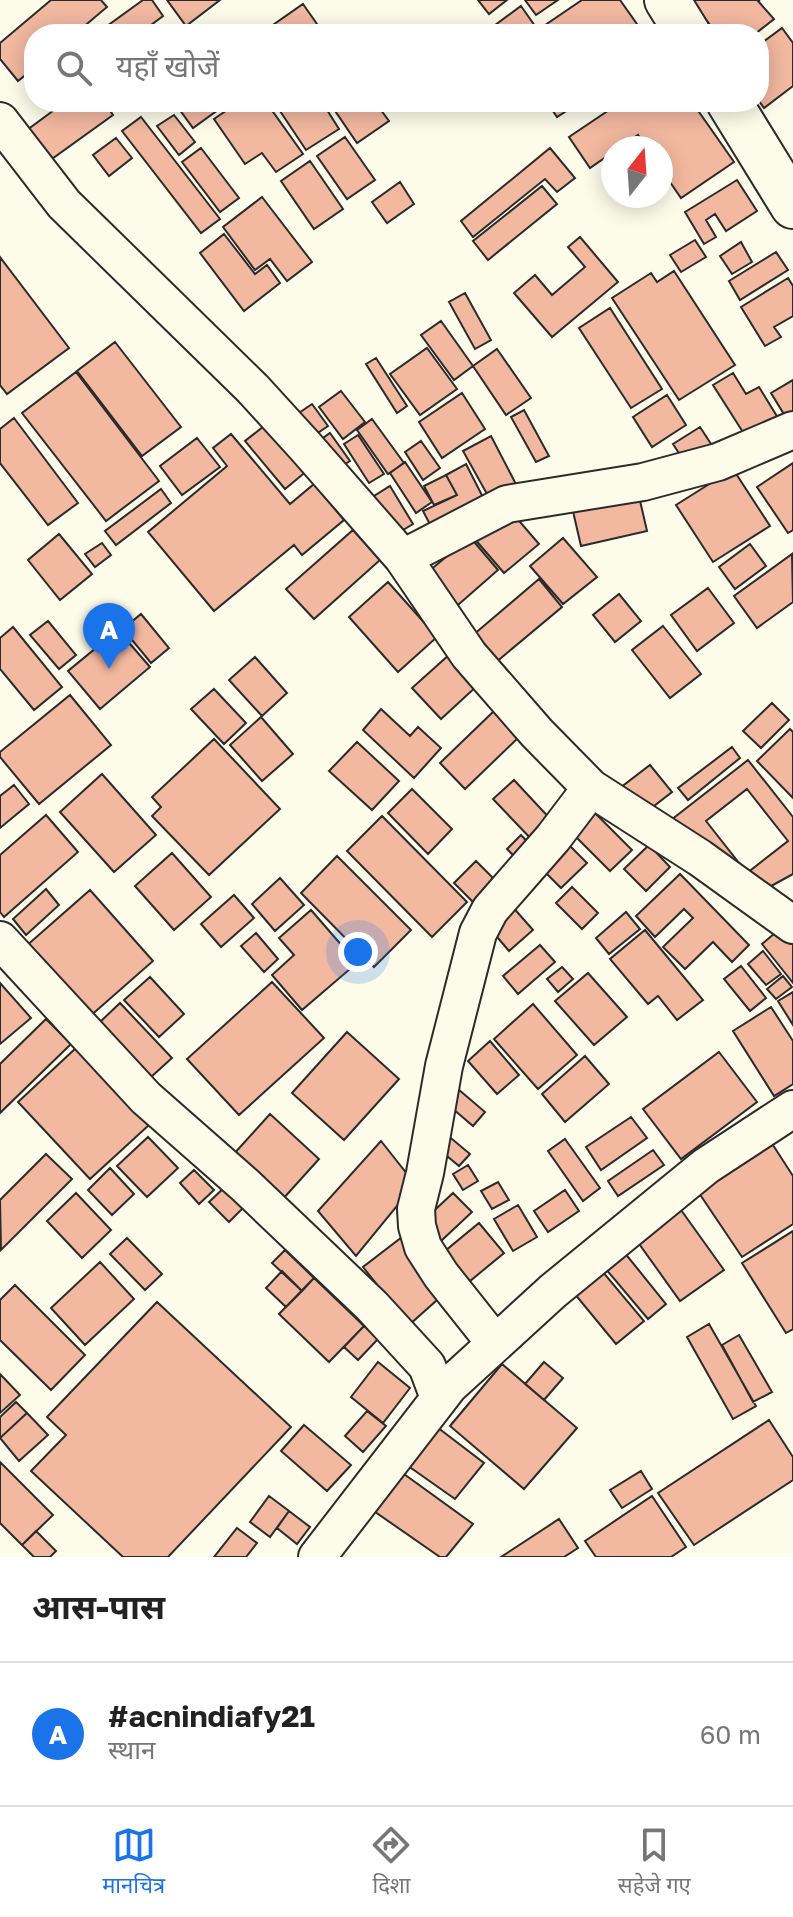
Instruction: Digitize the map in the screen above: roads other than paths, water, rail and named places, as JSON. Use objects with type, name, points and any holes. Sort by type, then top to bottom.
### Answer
[{"type":"street","points":[[667,0],[682,24]]},
{"type":"street","points":[[735,112],[793,206]]},
{"type":"street","points":[[0,121],[64,204],[253,389],[403,558],[469,655],[537,733],[591,788],[700,858],[793,925]]},
{"type":"street","points":[[403,558],[507,504],[643,482],[718,462],[793,430]]},
{"type":"street","points":[[495,1343],[423,1247],[416,1209],[444,1066],[478,933],[490,910],[553,838],[591,788]]},
{"type":"street","points":[[0,940],[146,1098],[245,1185],[372,1306],[427,1366],[439,1398]]},
{"type":"street","points":[[317,1557],[439,1398],[495,1343],[553,1291],[706,1166],[793,1109]]},
{"type":"place","name":"#acnindiafy21","points":[[109,669]]}]
